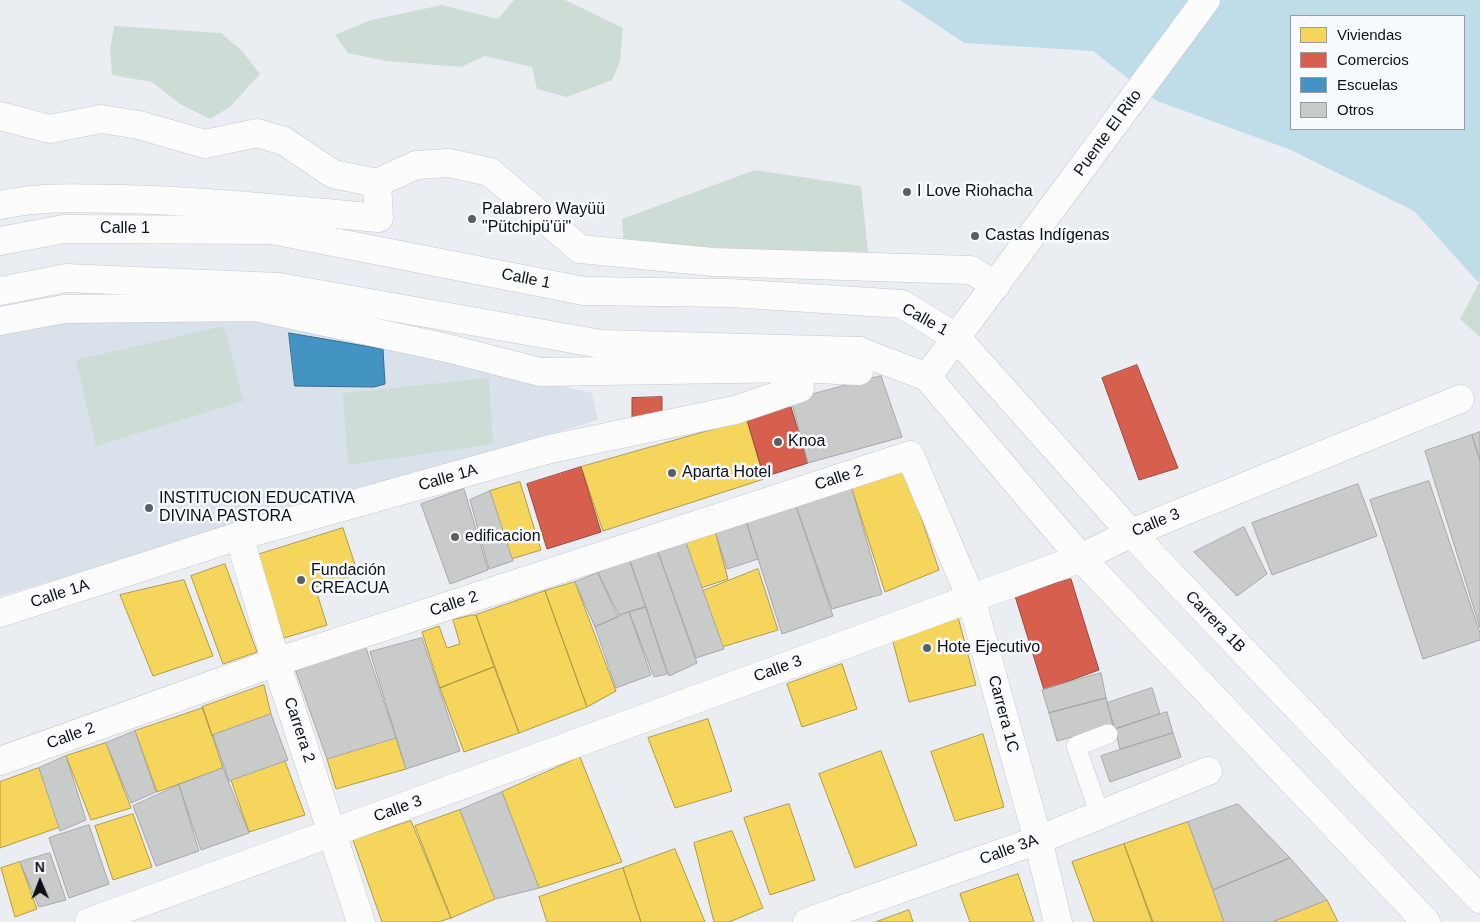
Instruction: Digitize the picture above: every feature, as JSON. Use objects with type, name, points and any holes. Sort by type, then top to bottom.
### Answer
[{"type":"street","name":"Puente El Rito","points":[[1003,276],[1206,0]]},
{"type":"street","points":[[0,116],[50,130],[100,119],[140,125],[205,144],[257,133],[284,141],[333,174],[377,184],[416,165],[449,163],[490,172],[580,250],[713,262],[972,270],[1003,276]]},
{"type":"street","points":[[0,205],[31,198],[147,200],[238,205],[379,218],[377,184]]},
{"type":"street","name":"Calle 1","points":[[0,241],[64,229],[272,230],[584,291],[729,293],[902,304],[957,338],[1003,276]]},
{"type":"street","points":[[0,291],[66,278],[280,287],[601,344],[859,351],[927,377],[1081,558],[1426,922]]},
{"type":"street","points":[[0,321],[64,309],[256,307],[448,348],[540,372],[796,368],[859,371],[859,351]]},
{"type":"street","points":[[927,377],[957,338]]},
{"type":"street","name":"Carrera 1B","points":[[957,338],[1131,533],[1480,899]]},
{"type":"street","name":"Calle 1A","points":[[0,614],[239,536],[550,450],[735,410],[800,388],[796,368]]},
{"type":"street","name":"Calle 3","points":[[90,922],[1081,558],[1131,533],[1460,400]]},
{"type":"street","name":"Carrera 1C","points":[[910,455],[971,598],[1038,840],[1058,922]]},
{"type":"street","name":"Calle 2","points":[[0,761],[276,662],[910,455]]},
{"type":"street","name":"Carrera 2","points":[[239,536],[276,662],[361,922]]},
{"type":"street","name":"Calle 3A","points":[[807,922],[1038,840],[1208,771]]},
{"type":"lane","points":[[1100,814],[1076,746],[1108,734]]},
{"type":"shaded area","points":[[514,0],[565,0],[623,28],[620,62],[612,80],[567,97],[537,89],[532,67],[485,56],[461,67],[386,61],[348,53],[335,35],[371,20],[442,5],[498,19]]},
{"type":"shaded area","points":[[114,26],[221,33],[242,51],[260,74],[230,107],[210,119],[180,104],[152,82],[112,75],[110,50]]},
{"type":"shaded area","points":[[755,170],[861,186],[868,252],[624,248],[622,219]]},
{"type":"shaded area","points":[[1480,281],[1480,337],[1460,319]]},
{"type":"shaded area","name":"INSTITUCION EDUCATIVA DIVINA PASTORA","points":[[255,316],[592,393],[598,420],[0,596],[0,333],[59,322]]},
{"type":"shaded area","points":[[224,326],[243,401],[96,446],[76,360]]},
{"type":"shaded area","points":[[489,378],[493,444],[348,465],[343,393]]},
{"type":"water","points":[[900,0],[1480,0],[1480,281],[1478,282],[1414,211],[1291,150],[1157,101],[1093,51],[964,43]]},
{"type":"building: Viviendas","name":"Aparta Hotel","points":[[747,420],[764,479],[603,531],[581,467]]},
{"type":"building: Viviendas","points":[[905,470],[939,570],[885,592],[851,486]]},
{"type":"building: Viviendas","points":[[520,482],[541,550],[511,559],[490,491]]},
{"type":"building: Viviendas","name":"Fundación CREACUA","points":[[343,528],[358,574],[315,587],[327,625],[284,638],[257,555]]},
{"type":"building: Viviendas","points":[[715,531],[728,579],[701,588],[685,540]]},
{"type":"building: Viviendas","points":[[225,564],[257,652],[223,664],[191,576]]},
{"type":"building: Viviendas","points":[[758,569],[778,630],[722,647],[703,591]]},
{"type":"building: Viviendas","points":[[184,580],[213,656],[153,676],[120,595]]},
{"type":"building: Viviendas","points":[[575,582],[616,691],[587,707],[545,591]]},
{"type":"building: Viviendas","points":[[545,591],[587,707],[519,733],[476,615]]},
{"type":"building: Viviendas","points":[[957,613],[976,685],[909,702],[893,642]]},
{"type":"building: Viviendas","points":[[476,615],[494,667],[440,688],[422,632],[439,626],[447,648],[460,644],[453,620]]},
{"type":"building: Viviendas","points":[[842,664],[857,709],[802,727],[787,684]]},
{"type":"building: Viviendas","points":[[494,667],[519,733],[464,752],[440,688]]},
{"type":"building: Viviendas","points":[[264,685],[271,714],[212,736],[202,707]]},
{"type":"building: Viviendas","points":[[203,708],[223,768],[157,792],[135,731]]},
{"type":"building: Viviendas","points":[[708,719],[732,791],[675,808],[648,738]]},
{"type":"building: Viviendas","points":[[983,734],[1004,807],[955,821],[931,752]]},
{"type":"building: Viviendas","points":[[396,738],[406,769],[336,789],[327,759]]},
{"type":"building: Viviendas","points":[[106,743],[131,808],[91,820],[66,756]]},
{"type":"building: Viviendas","points":[[881,751],[917,845],[855,868],[819,774]]},
{"type":"building: Viviendas","points":[[580,757],[622,862],[539,888],[502,792]]},
{"type":"building: Viviendas","points":[[285,761],[305,815],[249,832],[231,780]]},
{"type":"building: Viviendas","points":[[39,768],[60,827],[0,848],[0,782]]},
{"type":"building: Viviendas","points":[[789,804],[815,880],[770,895],[744,818]]},
{"type":"building: Viviendas","points":[[460,810],[495,899],[451,918],[415,826]]},
{"type":"building: Viviendas","points":[[133,814],[152,867],[113,880],[95,826]]},
{"type":"building: Viviendas","points":[[411,821],[451,918],[438,922],[382,922],[353,840]]},
{"type":"building: Viviendas","points":[[1188,822],[1224,922],[1152,922],[1124,844]]},
{"type":"building: Viviendas","points":[[732,831],[763,908],[729,922],[714,922],[694,843]]},
{"type":"building: Viviendas","points":[[1124,844],[1153,922],[1094,922],[1072,862]]},
{"type":"building: Viviendas","points":[[675,849],[705,922],[641,922],[623,868]]},
{"type":"building: Viviendas","points":[[20,862],[37,909],[15,917],[1,868]]},
{"type":"building: Viviendas","points":[[623,868],[641,922],[547,922],[539,897]]},
{"type":"building: Viviendas","points":[[1018,874],[1034,922],[970,922],[960,894]]},
{"type":"building: Viviendas","points":[[1327,900],[1338,922],[1272,922]]},
{"type":"building: Viviendas","points":[[909,910],[913,922],[876,922]]},
{"type":"building: Comercios","points":[[1137,365],[1178,468],[1139,480],[1102,378]]},
{"type":"building: Comercios","points":[[662,397],[662,423],[632,422],[632,398]]},
{"type":"building: Comercios","name":"Knoa","points":[[791,407],[808,463],[764,477],[747,420]]},
{"type":"building: Comercios","points":[[581,467],[601,532],[547,549],[527,484]]},
{"type":"building: Comercios","points":[[1071,579],[1099,670],[1044,690],[1015,596]]},
{"type":"building: Escuelas","points":[[289,333],[383,349],[385,384],[374,387],[295,386]]},
{"type":"building: Otros","points":[[881,376],[902,437],[808,463],[791,400]]},
{"type":"building: Otros","points":[[1480,432],[1480,461],[1472,435]]},
{"type":"building: Otros","points":[[1472,435],[1480,461],[1480,628],[1425,451]]},
{"type":"building: Otros","points":[[1429,481],[1480,633],[1480,640],[1423,659],[1370,500]]},
{"type":"building: Otros","points":[[1358,484],[1377,536],[1272,575],[1252,523]]},
{"type":"building: Otros","points":[[851,486],[882,594],[832,609],[796,506]]},
{"type":"building: Otros","name":"edificacion","points":[[464,489],[488,570],[450,584],[421,504]]},
{"type":"building: Otros","points":[[490,491],[513,561],[489,569],[470,500]]},
{"type":"building: Otros","points":[[796,506],[833,616],[782,634],[746,521]]},
{"type":"building: Otros","points":[[746,521],[758,559],[727,569],[715,531]]},
{"type":"building: Otros","points":[[1244,527],[1267,574],[1237,596],[1194,552]]},
{"type":"building: Otros","points":[[685,540],[724,649],[696,658],[657,549]]},
{"type":"building: Otros","points":[[657,549],[697,663],[669,676],[629,558]]},
{"type":"building: Otros","points":[[629,558],[646,607],[619,615],[598,573]]},
{"type":"building: Otros","points":[[598,573],[618,617],[595,627],[575,582]]},
{"type":"building: Otros","points":[[646,607],[667,674],[654,677],[629,612]]},
{"type":"building: Otros","points":[[629,612],[651,675],[616,688],[595,627]]},
{"type":"building: Otros","points":[[422,638],[460,751],[406,769],[370,652]]},
{"type":"building: Otros","points":[[365,645],[396,738],[327,759],[295,669]]},
{"type":"building: Otros","points":[[1101,673],[1106,698],[1049,713],[1042,690]]},
{"type":"building: Otros","points":[[1152,688],[1160,714],[1115,729],[1107,703]]},
{"type":"building: Otros","points":[[1106,698],[1113,726],[1057,741],[1049,713]]},
{"type":"building: Otros","points":[[1167,712],[1173,733],[1120,749],[1115,729]]},
{"type":"building: Otros","points":[[271,714],[288,760],[229,781],[213,735]]},
{"type":"building: Otros","points":[[135,731],[156,792],[131,803],[106,743]]},
{"type":"building: Otros","points":[[1173,733],[1181,757],[1110,782],[1101,756]]},
{"type":"building: Otros","points":[[66,756],[86,820],[60,831],[39,768]]},
{"type":"building: Otros","points":[[223,768],[249,833],[201,850],[179,785]]},
{"type":"building: Otros","points":[[179,785],[199,851],[156,866],[133,806]]},
{"type":"building: Otros","points":[[502,792],[539,888],[495,899],[460,810]]},
{"type":"building: Otros","points":[[1238,804],[1290,858],[1213,890],[1188,822]]},
{"type":"building: Otros","points":[[89,825],[109,884],[69,898],[49,838]]},
{"type":"building: Otros","points":[[50,853],[66,900],[39,907],[20,862]]},
{"type":"building: Otros","points":[[1290,858],[1327,900],[1272,922],[1224,922],[1213,890]]},
{"type":"place","name":"I Love Riohacha","points":[[907,192]]},
{"type":"place","name":"Palabrero Wayüü \"Pütchipü'üi\"","points":[[472,219]]},
{"type":"place","name":"Castas Indígenas","points":[[975,236]]},
{"type":"place","name":"Knoa","points":[[778,442]]},
{"type":"place","name":"Aparta Hotel","points":[[672,473]]},
{"type":"place","name":"INSTITUCION EDUCATIVA DIVINA PASTORA","points":[[149,508]]},
{"type":"place","name":"edificacion","points":[[455,537]]},
{"type":"place","name":"Fundación CREACUA","points":[[301,580]]},
{"type":"place","name":"Hote Ejecutivo","points":[[927,648]]}]
